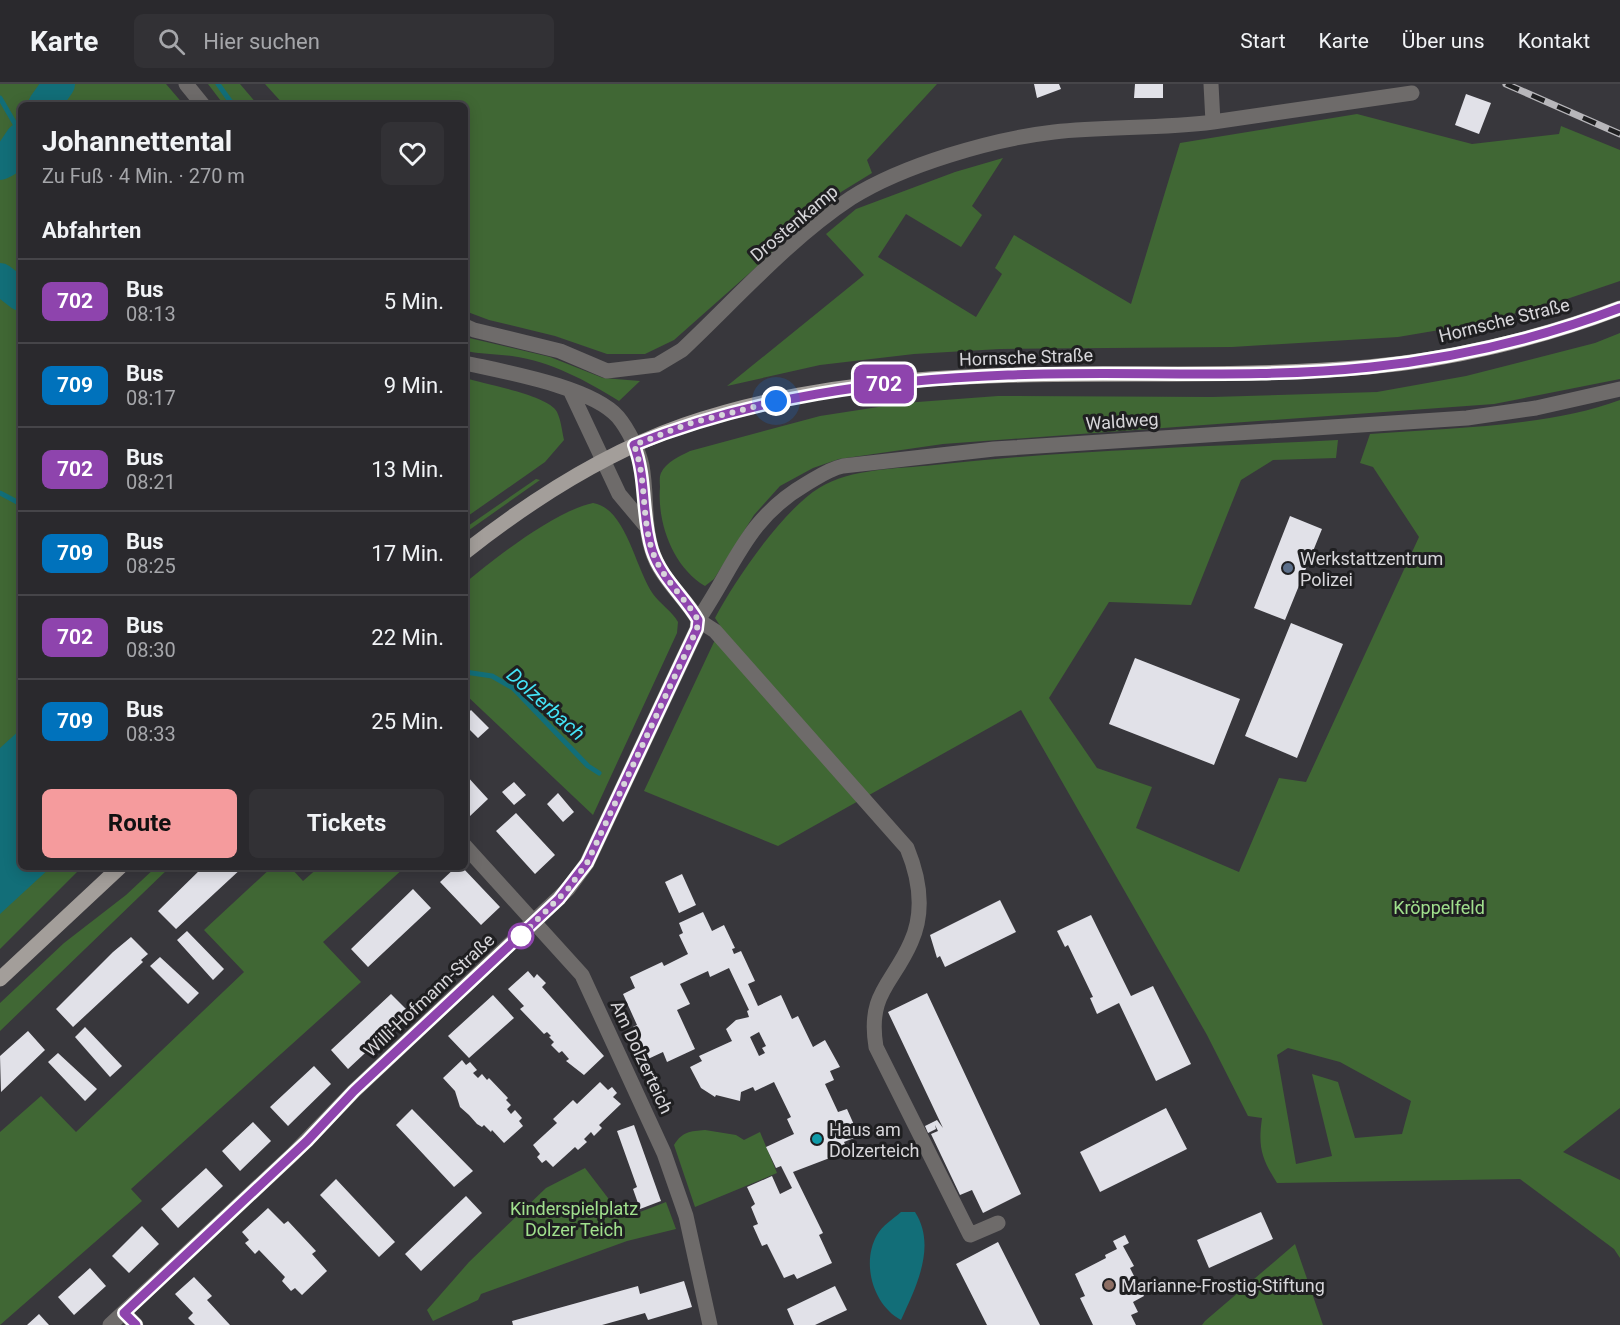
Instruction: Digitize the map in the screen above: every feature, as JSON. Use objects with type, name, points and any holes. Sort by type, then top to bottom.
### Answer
[{"type":"main road","name":"Hornsche Straße","points":[[468,550],[540,498],[603,460],[634,445],[699,421],[776,401],[832,391],[1009,375],[1214,373],[1367,367],[1461,353],[1545,332],[1620,308]]},
{"type":"main road","points":[[0,979],[117,870]]},
{"type":"street","points":[[186,84],[201,102]]},
{"type":"street","points":[[1211,84],[1213,122]]},
{"type":"street","name":"Drostenkamp","points":[[468,327],[560,351],[607,371],[657,365],[682,350],[808,231],[852,198],[924,164],[963,151],[1054,132],[1213,122],[1412,93]]},
{"type":"street","points":[[468,364],[553,383],[600,402],[618,417],[634,445],[641,465],[645,525],[652,550],[663,574],[698,620],[715,632],[907,848],[916,869],[920,897],[912,939],[884,985],[875,1008],[873,1027],[876,1047],[970,1235],[998,1223]]},
{"type":"street","name":"Waldweg","points":[[698,620],[759,520],[781,499],[833,468],[994,449],[1467,418],[1536,408],[1620,389]]},
{"type":"street","points":[[571,392],[619,494],[645,525]]},
{"type":"street","name":"Willi-Hofmann-Straße","points":[[110,1325],[307,1141],[354,1091],[568,889],[587,863],[694,636],[698,620]]},
{"type":"street","name":"Am Dolzerteich","points":[[468,849],[536,921],[582,975],[664,1153],[686,1216],[710,1325]]},
{"type":"street","points":[[124,1313],[136,1325]]},
{"type":"green space","points":[[0,84],[166,84],[181,102],[18,102],[18,870],[79,870],[0,949]]},
{"type":"green space","points":[[208,84],[240,84],[255,102],[222,102]]},
{"type":"green space","points":[[265,84],[937,84],[867,160],[872,173],[841,192],[674,340],[645,354],[607,354],[555,336],[489,320],[468,312],[468,102],[281,102]]},
{"type":"green space","points":[[1357,114],[1472,144],[1559,134],[1561,126],[1620,150],[1620,281],[1555,303],[1469,325],[1398,337],[1232,347],[1000,349],[914,354],[820,365],[727,386],[864,275],[826,234],[856,209],[955,172],[1003,158],[972,206],[982,215],[961,247],[906,214],[878,257],[976,317],[1002,274],[995,268],[1014,235],[1131,304],[1180,143]]},
{"type":"green space","points":[[1620,333],[1620,379],[1494,404],[943,444],[839,459],[813,468],[780,486],[754,515],[714,579],[705,586],[684,568],[676,556],[669,543],[661,515],[660,475],[663,469],[674,460],[690,451],[820,416],[904,403],[998,396],[1212,397],[1377,392],[1466,376],[1595,343]]},
{"type":"green space","points":[[468,338],[550,357],[603,378],[640,381],[619,401],[581,379],[554,367],[512,356],[468,352]]},
{"type":"green space","points":[[468,379],[529,395],[552,406],[557,412],[564,440],[545,462],[468,516]]},
{"type":"green space","name":"Kröppelfeld","points":[[1620,400],[1620,1108],[1563,1152],[1620,1180],[1620,1258],[1614,1249],[1520,1179],[1277,1183],[1262,1152],[1260,1136],[1262,1118],[1248,1116],[1207,1035],[1021,710],[778,846],[644,791],[721,627],[715,618],[724,602],[775,529],[805,499],[832,481],[875,470],[984,460],[1338,440],[1336,458],[1273,460],[1241,480],[1191,605],[1109,602],[1049,698],[1097,768],[1152,787],[1136,828],[1239,872],[1279,778],[1306,782],[1419,537],[1373,467],[1360,463],[1370,434],[1497,425],[1592,409]],"holes":[[[1288,1048],[1340,1062],[1411,1101],[1402,1134],[1355,1138],[1338,1082],[1312,1074],[1332,1156],[1296,1164],[1277,1055]]]},
{"type":"green space","points":[[536,479],[540,480],[468,531],[468,526]]},
{"type":"green space","points":[[593,503],[604,507],[614,516],[629,541],[653,594],[678,622],[677,633],[593,815],[468,697],[468,581],[544,525]]},
{"type":"green space","points":[[153,870],[167,870],[0,1031],[0,1003],[64,943],[126,895]]},
{"type":"green space","points":[[269,870],[293,870],[303,881],[316,870],[402,870],[323,942],[361,982],[131,1189],[142,1201],[0,1325],[0,1132],[41,1096],[76,1132],[244,972],[204,930]]},
{"type":"green space","points":[[705,1130],[736,1135],[744,1140],[760,1132],[777,1173],[695,1207],[674,1145],[680,1137],[687,1133]]},
{"type":"green space","name":"Kinderspielplatz Dolzer Teich","points":[[585,1168],[621,1215],[640,1212],[666,1202],[676,1229],[627,1241],[481,1294],[478,1300],[433,1321],[427,1310],[469,1262],[546,1188]]},
{"type":"green space","points":[[1295,1244],[1323,1325],[1202,1325],[1205,1321]]},
{"type":"water","points":[[18,732],[18,870],[48,870],[0,914],[0,748]]},
{"type":"water","points":[[901,1212],[915,1212],[921,1225],[924,1252],[918,1280],[901,1320],[891,1313],[877,1294],[872,1282],[870,1258],[872,1246],[879,1232]]},
{"type":"building","points":[[1034,84],[1059,84],[1061,89],[1037,98]]},
{"type":"building","points":[[1135,84],[1163,84],[1163,98],[1134,98]]},
{"type":"building","points":[[1466,94],[1491,103],[1479,134],[1455,125]]},
{"type":"building","name":"Werkstattzentrum Polizei","points":[[1290,516],[1322,529],[1285,620],[1254,608]]},
{"type":"building","points":[[1291,623],[1343,644],[1297,758],[1245,736]]},
{"type":"building","points":[[1135,658],[1240,699],[1214,765],[1109,724]]},
{"type":"building","points":[[471,710],[489,728],[478,738],[468,728],[468,713]]},
{"type":"building","points":[[468,777],[488,799],[468,816]]},
{"type":"building","points":[[514,782],[526,795],[514,805],[502,792]]},
{"type":"building","points":[[558,793],[574,812],[563,822],[547,804]]},
{"type":"building","points":[[516,813],[555,855],[535,874],[496,831]]},
{"type":"building","points":[[200,870],[240,870],[176,929],[158,911]]},
{"type":"building","points":[[453,870],[465,870],[500,907],[481,925],[440,882]]},
{"type":"building","points":[[682,874],[696,905],[679,913],[665,882]]},
{"type":"building","points":[[413,889],[431,908],[368,967],[351,949]]},
{"type":"building","points":[[1000,900],[1016,932],[945,967],[940,956],[937,958],[930,935]]},
{"type":"building","name":"Haus am Dolzerteich","points":[[703,912],[712,931],[724,925],[735,948],[732,949],[734,954],[741,951],[755,981],[748,984],[758,1006],[781,995],[792,1019],[798,1016],[813,1047],[825,1040],[840,1067],[830,1071],[834,1080],[825,1084],[838,1112],[847,1109],[859,1136],[844,1142],[848,1151],[793,1172],[823,1233],[819,1235],[832,1263],[797,1279],[794,1274],[784,1278],[767,1244],[762,1246],[753,1226],[758,1224],[751,1207],[755,1204],[747,1187],[772,1176],[780,1194],[792,1188],[781,1166],[776,1168],[766,1147],[794,1134],[787,1119],[791,1117],[774,1082],[755,1091],[753,1087],[741,1092],[740,1101],[716,1095],[715,1097],[701,1088],[690,1067],[702,1061],[699,1056],[732,1041],[726,1029],[736,1020],[749,1017],[747,1011],[749,1010],[729,968],[710,977],[708,971],[680,984],[690,1004],[677,1010],[695,1049],[667,1062],[663,1052],[648,1059],[633,1027],[637,1025],[623,994],[635,988],[630,977],[662,962],[664,966],[688,954],[679,935],[683,933],[679,923]],"holes":[[[759,1032],[766,1046],[762,1048],[765,1053],[759,1056],[750,1037]]]},
{"type":"building","points":[[1091,915],[1131,996],[1153,986],[1191,1064],[1156,1081],[1119,1003],[1097,1014],[1090,998],[1093,997],[1068,945],[1065,947],[1057,931]]},
{"type":"building","points":[[187,931],[224,969],[213,980],[177,940]]},
{"type":"building","points":[[131,937],[148,954],[141,960],[143,962],[73,1027],[56,1009]]},
{"type":"building","points":[[160,957],[199,993],[188,1004],[150,966]]},
{"type":"building","points":[[528,971],[534,978],[537,974],[546,983],[542,987],[604,1056],[584,1075],[566,1061],[569,1059],[562,1051],[559,1053],[551,1045],[554,1042],[549,1037],[551,1036],[547,1032],[544,1034],[520,1009],[524,1006],[508,989]]},
{"type":"building","points":[[927,993],[1021,1194],[983,1213],[972,1190],[960,1195],[931,1134],[938,1131],[935,1125],[936,1129],[928,1133],[925,1126],[937,1120],[943,1128],[888,1012]]},
{"type":"building","points":[[391,994],[409,1012],[348,1069],[331,1050]]},
{"type":"building","points":[[493,995],[514,1018],[469,1058],[448,1036]]},
{"type":"building","points":[[85,1027],[122,1066],[110,1077],[75,1037]]},
{"type":"building","points":[[28,1031],[45,1050],[1,1092],[0,1056]]},
{"type":"building","points":[[58,1053],[97,1089],[85,1101],[48,1062]]},
{"type":"building","points":[[462,1060],[466,1065],[470,1062],[477,1070],[473,1073],[478,1078],[482,1074],[487,1080],[489,1078],[508,1098],[506,1100],[511,1105],[507,1109],[511,1114],[515,1110],[522,1118],[519,1121],[523,1126],[504,1143],[492,1130],[491,1132],[484,1125],[482,1127],[477,1124],[460,1107],[455,1091],[443,1078]]},
{"type":"building","points":[[314,1066],[331,1084],[288,1126],[270,1107]]},
{"type":"building","points":[[600,1082],[608,1090],[612,1087],[617,1093],[613,1097],[621,1104],[599,1125],[602,1128],[594,1136],[591,1132],[584,1139],[587,1142],[578,1150],[575,1147],[553,1167],[546,1160],[542,1163],[537,1157],[540,1154],[533,1145],[557,1123],[553,1119],[573,1100],[577,1104]]},
{"type":"building","points":[[1166,1108],[1187,1149],[1100,1192],[1080,1152]]},
{"type":"building","points":[[412,1109],[473,1171],[454,1187],[396,1125]]},
{"type":"building","points":[[253,1122],[271,1141],[240,1171],[222,1151]]},
{"type":"building","points":[[634,1125],[661,1201],[640,1209],[633,1189],[637,1187],[617,1131]]},
{"type":"building","points":[[206,1168],[223,1186],[178,1228],[161,1209]]},
{"type":"building","points":[[336,1179],[395,1242],[379,1257],[320,1195]]},
{"type":"building","points":[[466,1196],[482,1213],[421,1271],[405,1254]]},
{"type":"building","points":[[268,1208],[284,1224],[288,1221],[316,1251],[312,1254],[327,1271],[302,1295],[295,1288],[291,1291],[282,1281],[285,1277],[259,1250],[255,1254],[245,1243],[249,1240],[242,1232]]},
{"type":"building","points":[[1261,1212],[1273,1239],[1209,1268],[1197,1240]]},
{"type":"building","points":[[142,1226],[159,1244],[129,1273],[112,1256]]},
{"type":"building","name":"Marianne-Frostig-Stiftung","points":[[1125,1235],[1129,1243],[1123,1246],[1134,1266],[1130,1268],[1144,1296],[1133,1302],[1138,1312],[1131,1315],[1136,1325],[1093,1325],[1080,1298],[1085,1296],[1075,1274],[1106,1258],[1105,1255],[1117,1249],[1113,1241]]},
{"type":"building","points":[[998,1242],[1040,1325],[987,1325],[956,1264]]},
{"type":"building","points":[[90,1268],[106,1286],[74,1315],[58,1297]]},
{"type":"building","points":[[194,1277],[212,1296],[207,1300],[230,1325],[195,1325],[188,1318],[193,1313],[175,1294]]},
{"type":"building","points":[[684,1281],[692,1307],[648,1320],[645,1313],[602,1325],[513,1325],[512,1321],[638,1286],[640,1294]]},
{"type":"building","points":[[835,1286],[847,1310],[815,1325],[794,1325],[787,1309]]},
{"type":"building","points":[[39,1314],[49,1325],[27,1325]]},
{"type":"waterway","points":[[46,102],[59,84]]},
{"type":"waterway","points":[[218,84],[231,102]]},
{"type":"waterway","points":[[0,98],[18,129]]},
{"type":"waterway","points":[[0,164],[6,161],[18,143]]},
{"type":"waterway","points":[[0,279],[18,293]]},
{"type":"waterway","name":"Dolzerbach","points":[[0,493],[18,502]]},
{"type":"waterway","name":"Dolzerbach","points":[[468,672],[492,676],[513,688],[588,766],[599,773]]},
{"type":"railway","points":[[1506,84],[1620,134]]},
{"type":"bus line","name":"702","points":[[136,1325],[124,1313],[307,1141],[354,1091],[559,899],[587,863],[697,629],[698,620],[693,611],[656,562],[645,525],[641,465],[634,445],[688,424],[776,401],[832,391],[886,384],[1009,375],[1214,373],[1367,367],[1414,362],[1461,353],[1545,332],[1620,308]]},
{"type":"place","name":"Werkstattzentrum Polizei","points":[[1288,568]]},
{"type":"place","name":"Haus am Dolzerteich","points":[[817,1139]]},
{"type":"place","name":"Marianne-Frostig-Stiftung","points":[[1109,1285]]},
{"type":"route","points":[[521,936],[518,939],[559,899],[587,863],[697,629],[698,620],[693,611],[656,562],[645,525],[641,465],[634,445],[688,424],[776,401]]}]
